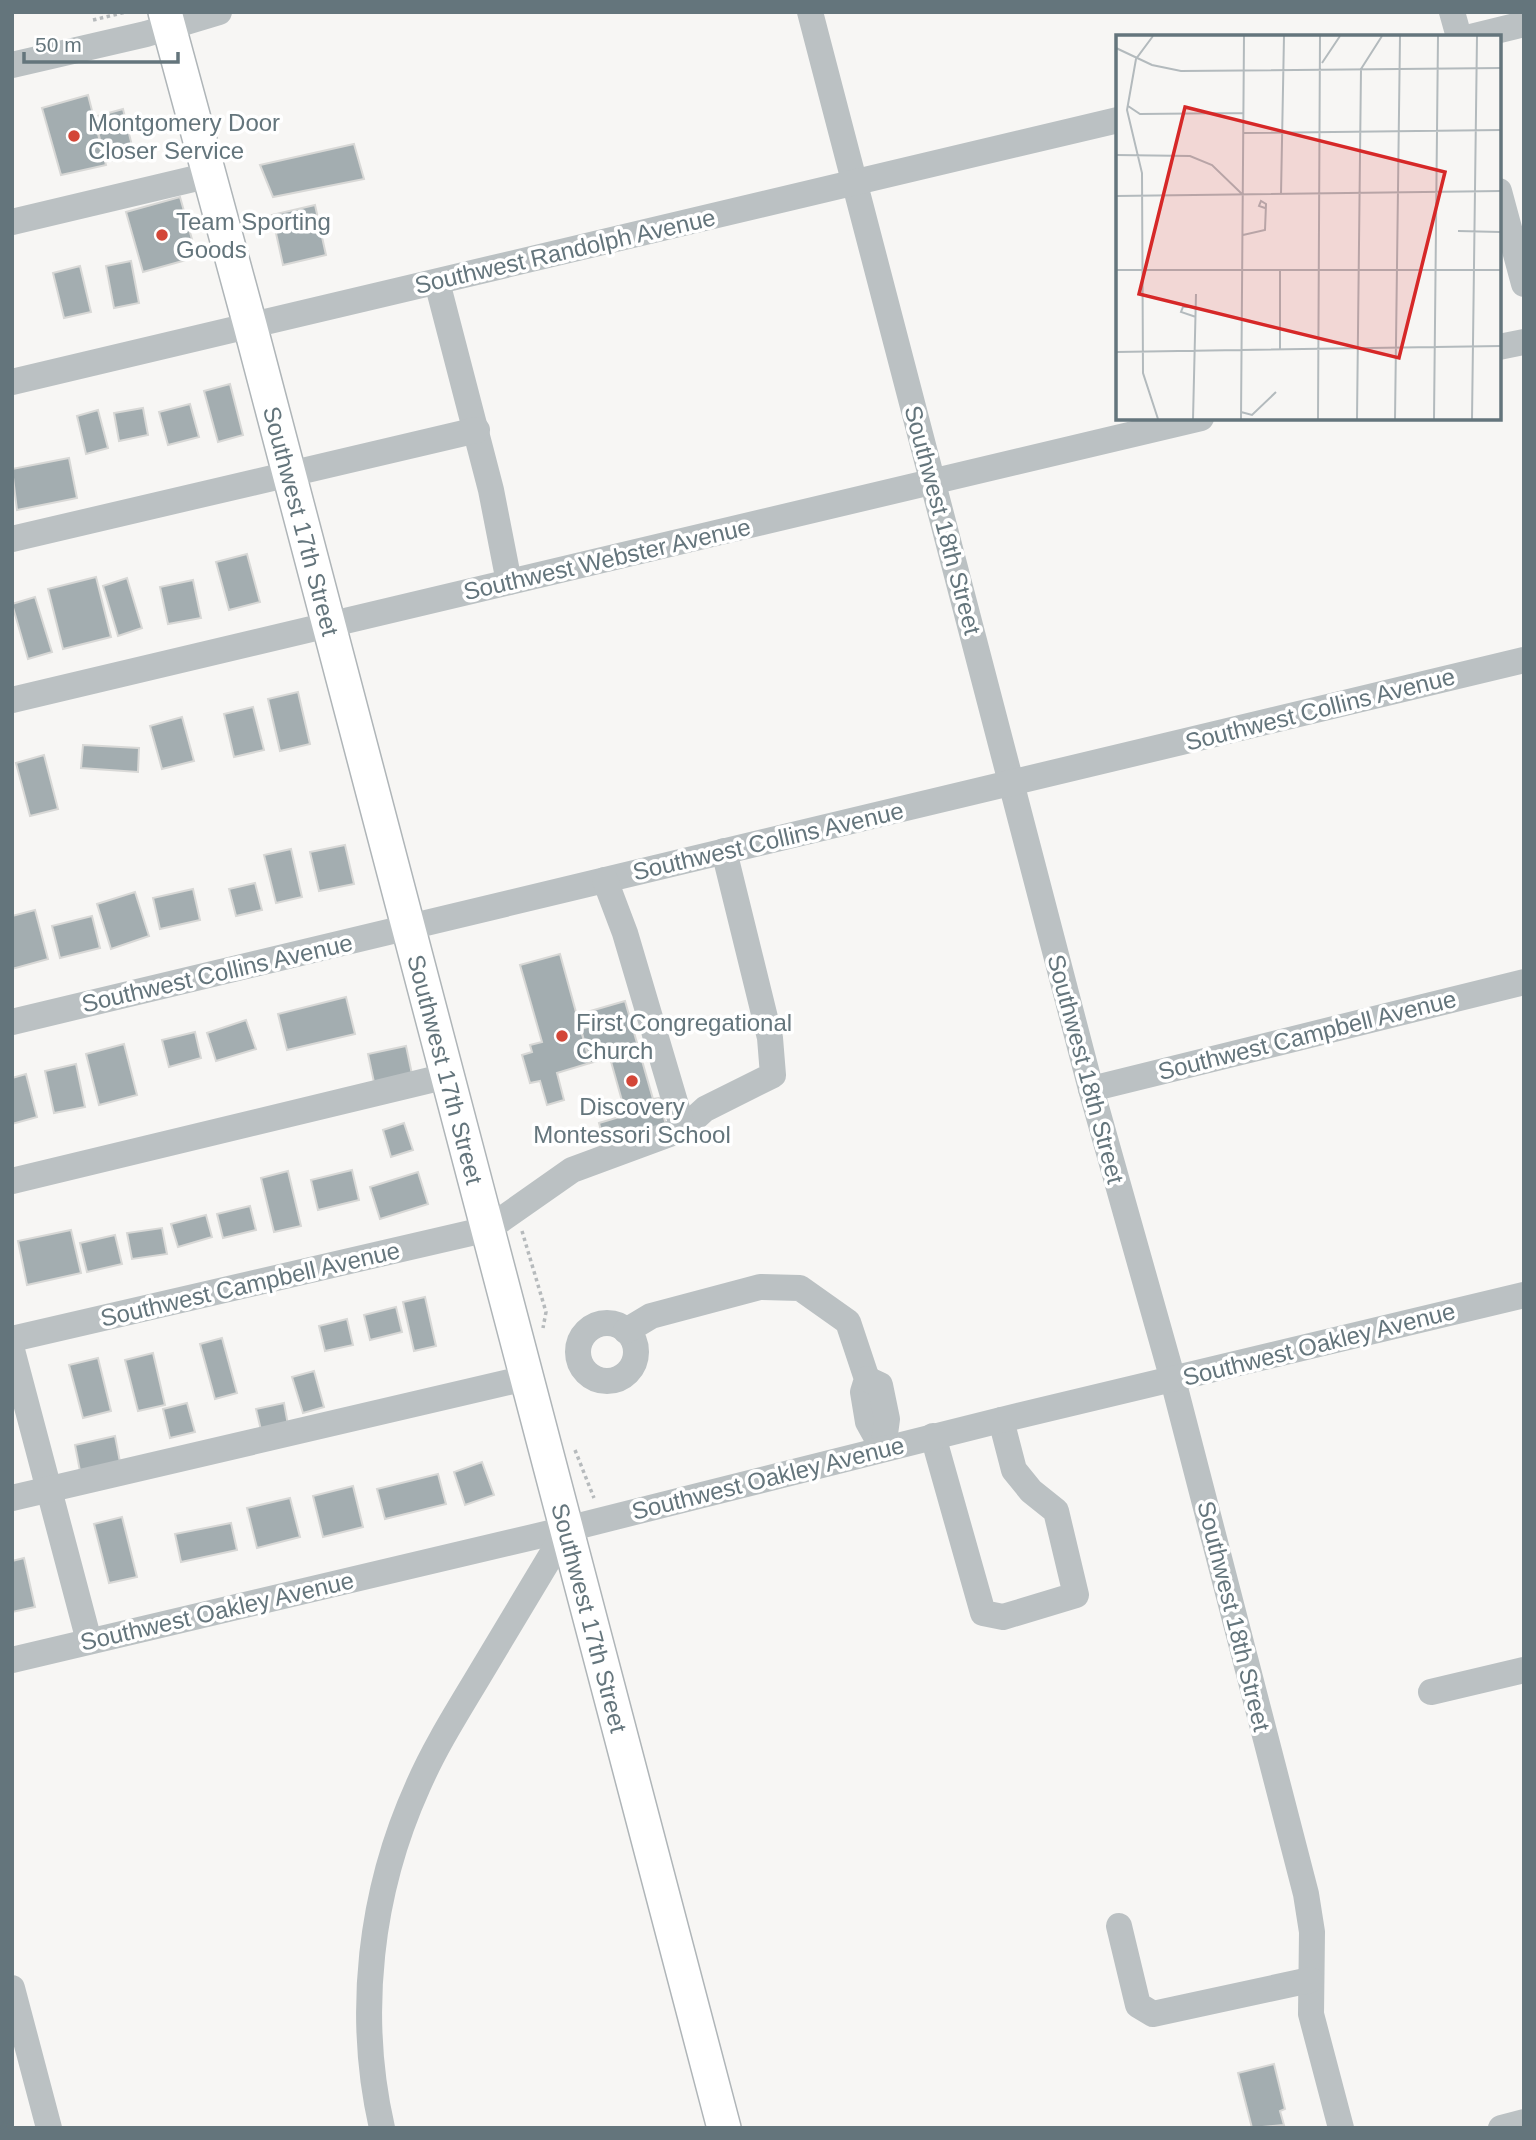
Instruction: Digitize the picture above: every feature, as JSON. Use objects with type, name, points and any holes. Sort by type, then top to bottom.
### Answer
[{"type":"main road","name":"Southwest 17th Street","points":[[167,19],[290,475],[724,2128]]},
{"type":"street","points":[[12,65],[167,19],[219,12]]},
{"type":"street","name":"Southwest 18th Street","points":[[810,12],[1091,1089],[1173,1380],[1306,1894],[1312,1932],[1311,2014],[1340,2128]]},
{"type":"street","points":[[1452,12],[1458,35]]},
{"type":"street","points":[[1479,35],[1524,24]]},
{"type":"street","name":"Southwest Randolph Avenue","points":[[12,382],[1116,120]]},
{"type":"street","points":[[12,222],[210,175]]},
{"type":"street","points":[[1501,198],[1524,284]]},
{"type":"street","points":[[437,282],[477,430],[509,582]]},
{"type":"street","points":[[1501,347],[1524,342]]},
{"type":"street","name":"Southwest Webster Avenue","points":[[12,700],[934,484],[1193,420]]},
{"type":"street","points":[[12,539],[477,430]]},
{"type":"street","name":"Southwest Collins Avenue","points":[[12,1022],[1011,785],[1524,660]]},
{"type":"street","points":[[488,1229],[572,1170],[683,1129],[705,1109],[773,1075],[770,1038],[724,851]]},
{"type":"street","points":[[605,880],[625,933],[683,1129]]},
{"type":"street","name":"Southwest Campbell Avenue","points":[[1091,1089],[1524,982]]},
{"type":"street","points":[[12,1181],[447,1076]]},
{"type":"street","name":"Southwest Campbell Avenue","points":[[12,1339],[488,1229]]},
{"type":"street","points":[[626,1331],[651,1316],[760,1287],[800,1288],[848,1322],[867,1378],[880,1385],[887,1419],[883,1449]]},
{"type":"street","name":"Southwest Oakley Avenue","points":[[12,1660],[567,1529],[933,1436],[1524,1295]]},
{"type":"street","points":[[12,1350],[89,1641]]},
{"type":"street","points":[[12,1499],[526,1378]]},
{"type":"street","points":[[933,1436],[983,1613],[1003,1617],[1076,1595],[1056,1511],[1031,1491],[1014,1470],[1001,1420]]},
{"type":"street","points":[[382,2128],[370,2048],[369,2007],[372,1946],[389,1864],[418,1784],[440,1741],[567,1529]]},
{"type":"street","points":[[1431,1692],[1524,1670]]},
{"type":"street","points":[[1119,1926],[1138,2005],[1153,2014],[1310,1980]]},
{"type":"street","points":[[12,1988],[49,2128]]},
{"type":"street","points":[[1501,2128],[1524,2122]]},
{"type":"building","name":"Montgomery Door Closer Service","points":[[88,95],[106,165],[61,175],[42,108]]},
{"type":"building","points":[[123,109],[134,154],[106,162],[94,117]]},
{"type":"building","points":[[354,144],[364,179],[273,197],[260,165]]},
{"type":"building","name":"Team Sporting Goods","points":[[180,197],[197,257],[143,272],[126,212]]},
{"type":"building","points":[[315,205],[326,255],[283,265],[272,215]]},
{"type":"building","points":[[131,261],[139,303],[114,308],[106,266]]},
{"type":"building","points":[[80,266],[91,312],[64,318],[53,273]]},
{"type":"building","points":[[230,384],[243,435],[218,442],[204,391]]},
{"type":"building","points":[[190,404],[199,437],[168,445],[159,412]]},
{"type":"building","points":[[143,408],[148,435],[119,441],[114,413]]},
{"type":"building","points":[[98,410],[108,448],[86,454],[77,416]]},
{"type":"building","points":[[69,458],[77,498],[17,510],[12,469]]},
{"type":"building","points":[[247,554],[260,602],[229,610],[216,562]]},
{"type":"building","points":[[96,577],[111,637],[63,649],[48,589]]},
{"type":"building","points":[[127,578],[142,628],[118,636],[103,586]]},
{"type":"building","points":[[193,580],[201,618],[168,624],[160,587]]},
{"type":"building","points":[[35,597],[52,652],[28,659],[12,604]]},
{"type":"building","points":[[298,692],[310,744],[280,751],[268,699]]},
{"type":"building","points":[[253,707],[264,750],[234,757],[224,714]]},
{"type":"building","points":[[182,717],[194,761],[162,769],[150,726]]},
{"type":"building","points":[[83,745],[139,748],[138,772],[81,768]]},
{"type":"building","points":[[44,755],[58,809],[30,816],[16,763]]},
{"type":"building","points":[[345,845],[354,884],[319,891],[310,852]]},
{"type":"building","points":[[291,849],[302,897],[276,903],[264,855]]},
{"type":"building","points":[[255,883],[262,910],[236,916],[229,889]]},
{"type":"building","points":[[193,889],[200,920],[160,929],[153,898]]},
{"type":"building","points":[[135,892],[149,936],[111,949],[97,904]]},
{"type":"building","points":[[35,910],[48,959],[12,969],[12,916]]},
{"type":"building","points":[[92,916],[100,948],[60,958],[52,926]]},
{"type":"building","name":"First Congregational Church","points":[[560,954],[590,1063],[557,1073],[564,1100],[547,1105],[540,1081],[530,1083],[522,1055],[532,1052],[530,1045],[542,1042],[520,965]]},
{"type":"building","points":[[346,997],[355,1034],[287,1050],[278,1014]]},
{"type":"building","name":"Discovery Montessori School","points":[[625,1001],[653,1099],[659,1098],[666,1125],[604,1142],[599,1123],[626,1115],[610,1058],[590,1063],[581,1029],[591,1026],[587,1012]]},
{"type":"building","points":[[246,1020],[256,1049],[216,1061],[207,1033]]},
{"type":"building","points":[[195,1032],[201,1058],[169,1067],[162,1040]]},
{"type":"building","points":[[124,1044],[137,1095],[99,1105],[86,1054]]},
{"type":"building","points":[[406,1046],[413,1079],[375,1087],[368,1054]]},
{"type":"building","points":[[76,1064],[85,1107],[54,1113],[45,1071]]},
{"type":"building","points":[[26,1074],[37,1117],[12,1124],[12,1078]]},
{"type":"building","points":[[404,1123],[413,1150],[391,1157],[383,1130]]},
{"type":"building","points":[[352,1170],[359,1200],[318,1210],[311,1180]]},
{"type":"building","points":[[288,1171],[301,1226],[274,1232],[261,1178]]},
{"type":"building","points":[[418,1172],[428,1204],[380,1219],[370,1187]]},
{"type":"building","points":[[250,1206],[256,1230],[223,1238],[217,1214]]},
{"type":"building","points":[[206,1215],[212,1237],[178,1247],[171,1224]]},
{"type":"building","points":[[162,1228],[167,1254],[132,1259],[127,1233]]},
{"type":"building","points":[[71,1230],[81,1273],[27,1285],[18,1241]]},
{"type":"building","points":[[115,1235],[122,1264],[87,1272],[80,1243]]},
{"type":"building","points":[[425,1297],[436,1346],[414,1351],[403,1302]]},
{"type":"building","points":[[396,1307],[402,1332],[370,1340],[364,1315]]},
{"type":"building","points":[[347,1319],[353,1345],[325,1351],[319,1326]]},
{"type":"building","points":[[222,1338],[237,1393],[215,1399],[200,1344]]},
{"type":"building","points":[[153,1353],[165,1405],[138,1411],[125,1360]]},
{"type":"building","points":[[98,1358],[111,1411],[83,1418],[69,1365]]},
{"type":"building","points":[[314,1371],[324,1407],[303,1413],[292,1377]]},
{"type":"building","points":[[187,1403],[195,1432],[170,1438],[163,1409]]},
{"type":"building","points":[[284,1403],[288,1425],[261,1430],[256,1409]]},
{"type":"building","points":[[115,1436],[120,1462],[80,1471],[75,1445]]},
{"type":"building","points":[[482,1462],[494,1495],[465,1505],[454,1472]]},
{"type":"building","points":[[438,1474],[446,1504],[385,1519],[377,1489]]},
{"type":"building","points":[[353,1486],[363,1527],[323,1537],[313,1496]]},
{"type":"building","points":[[290,1498],[300,1537],[257,1548],[247,1508]]},
{"type":"building","points":[[122,1517],[137,1577],[109,1583],[94,1524]]},
{"type":"building","points":[[231,1523],[237,1550],[181,1562],[175,1534]]},
{"type":"building","points":[[24,1558],[35,1607],[12,1612],[12,1561]]},
{"type":"building","points":[[1274,2064],[1285,2109],[1280,2111],[1284,2125],[1252,2128],[1238,2073]]},
{"type":"place","name":"Montgomery Door Closer Service","points":[[74,136]]},
{"type":"place","name":"Team Sporting Goods","points":[[162,235]]},
{"type":"place","name":"First Congregational Church","points":[[562,1036]]},
{"type":"place","name":"Discovery Montessori School","points":[[632,1081]]}]
